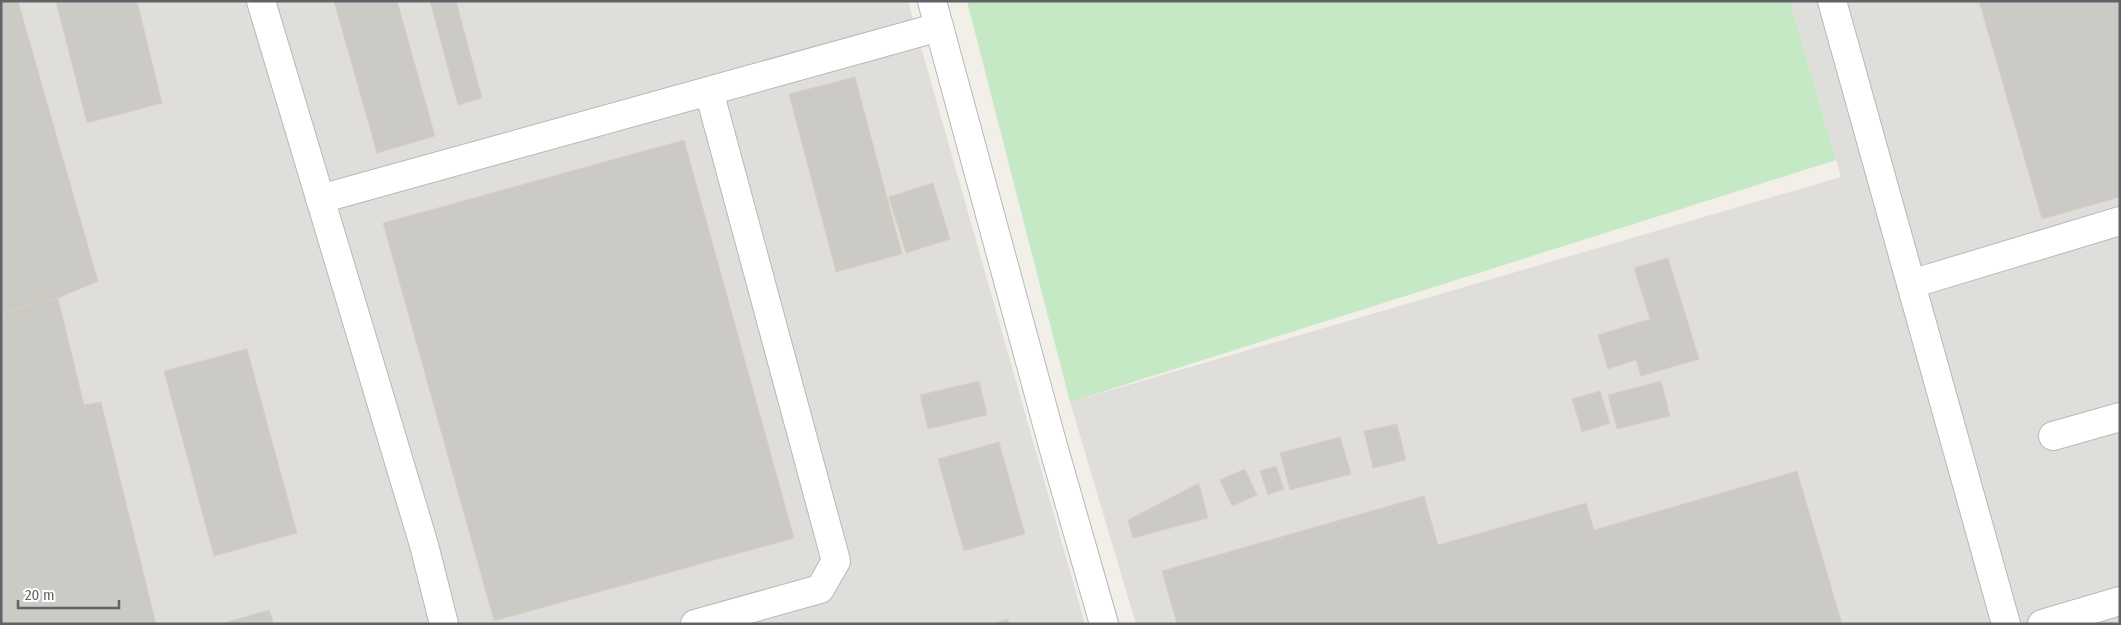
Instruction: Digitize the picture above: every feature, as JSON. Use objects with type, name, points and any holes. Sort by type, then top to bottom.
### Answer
[{"type":"lane","points":[[261,1],[424,545],[444,624]]},
{"type":"lane","points":[[1832,1],[2006,624]]},
{"type":"lane","points":[[320,199],[708,91],[936,14],[1050,437],[1104,624]]},
{"type":"lane","points":[[695,624],[820,589],[836,560],[708,91]]},
{"type":"lane","points":[[1911,284],[2120,221]]},
{"type":"lane","points":[[2053,436],[2120,417]]},
{"type":"lane","points":[[2042,624],[2120,601]]},
{"type":"shaded area","points":[[1,1],[908,1],[1085,624],[1,624]]},
{"type":"shaded area","points":[[1790,1],[2120,1],[2120,624],[1136,624],[1070,402],[1841,177]]},
{"type":"green space","points":[[967,1],[1790,1],[1836,160],[1070,402]]},
{"type":"building","points":[[1,1],[18,1],[98,281],[58,298],[1,313]]},
{"type":"building","points":[[56,1],[137,1],[162,103],[87,123]]},
{"type":"building","points":[[334,1],[397,1],[435,136],[377,153]]},
{"type":"building","points":[[430,1],[456,1],[482,98],[458,105]]},
{"type":"building","points":[[1979,1],[2120,1],[2120,197],[2042,219]]},
{"type":"building","points":[[855,77],[902,254],[836,272],[789,94]]},
{"type":"building","points":[[684,140],[794,538],[494,621],[383,223]]},
{"type":"building","points":[[933,183],[950,239],[906,253],[889,197]]},
{"type":"building","points":[[1668,258],[1699,359],[1641,376],[1636,360],[1608,369],[1598,335],[1650,319],[1634,268]]},
{"type":"building","points":[[58,298],[84,405],[101,402],[156,624],[1,624],[1,313]]},
{"type":"building","points":[[247,349],[297,533],[214,556],[164,371]]},
{"type":"building","points":[[979,381],[987,415],[928,429],[920,395]]},
{"type":"building","points":[[1661,381],[1670,416],[1617,429],[1608,395]]},
{"type":"building","points":[[1600,391],[1610,423],[1582,432],[1572,399]]},
{"type":"building","points":[[1397,424],[1406,460],[1373,468],[1364,431]]},
{"type":"building","points":[[1340,437],[1351,474],[1290,490],[1280,453]]},
{"type":"building","points":[[999,442],[1025,534],[964,551],[938,459]]},
{"type":"building","points":[[1276,466],[1284,489],[1268,495],[1260,471]]},
{"type":"building","points":[[1245,469],[1257,495],[1232,506],[1220,480]]},
{"type":"building","points":[[1797,471],[1842,624],[1177,624],[1162,571],[1424,496],[1438,545],[1586,503],[1594,530]]},
{"type":"building","points":[[1199,483],[1208,518],[1133,538],[1128,520]]},
{"type":"building","points":[[269,610],[274,624],[220,624]]},
{"type":"building","points":[[1008,619],[1009,624],[992,624]]}]
